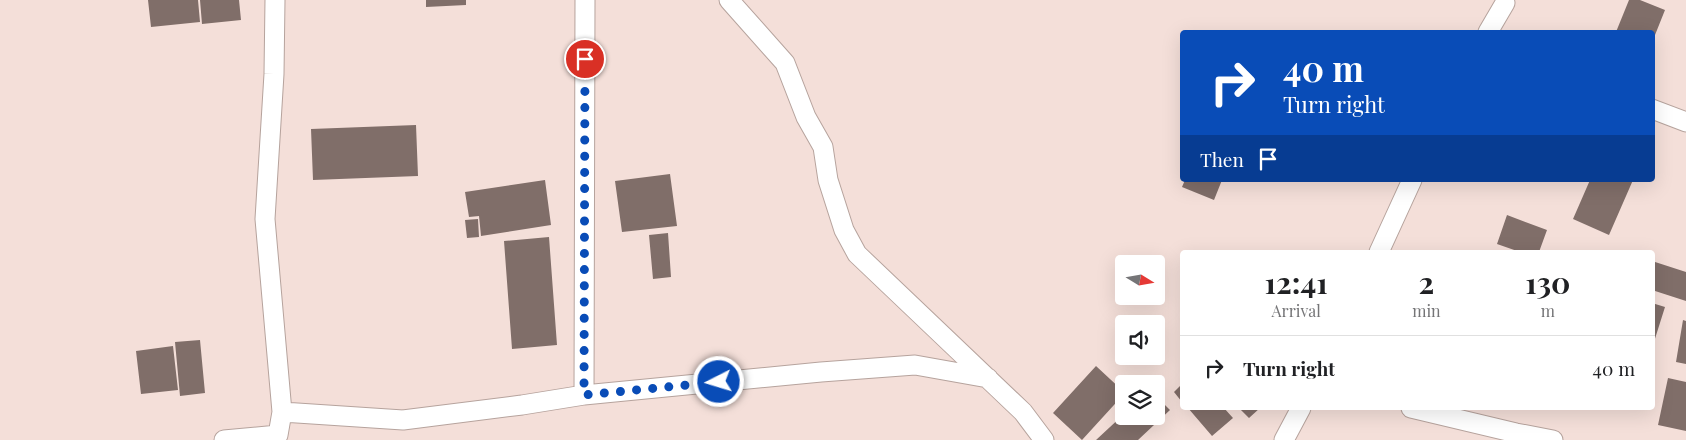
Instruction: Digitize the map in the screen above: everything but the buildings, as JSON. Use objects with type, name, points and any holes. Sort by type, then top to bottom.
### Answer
[{"type":"street","points":[[224,440],[278,435],[282,412],[265,219],[274,74],[275,0]]},
{"type":"street","points":[[584,395],[585,0]]},
{"type":"street","points":[[729,0],[786,63],[806,117],[823,147],[828,180],[844,230],[856,254],[1024,412],[1044,440]]},
{"type":"street","points":[[1489,30],[1505,3]]},
{"type":"street","points":[[1655,110],[1686,122]]},
{"type":"street","points":[[1380,250],[1411,182]]},
{"type":"street","points":[[282,412],[403,420],[584,395],[915,364],[988,378]]},
{"type":"street","points":[[1284,440],[1300,410]]},
{"type":"street","points":[[1419,410],[1553,440]]},
{"type":"route","points":[[585,59],[584,395],[719,382]]}]
